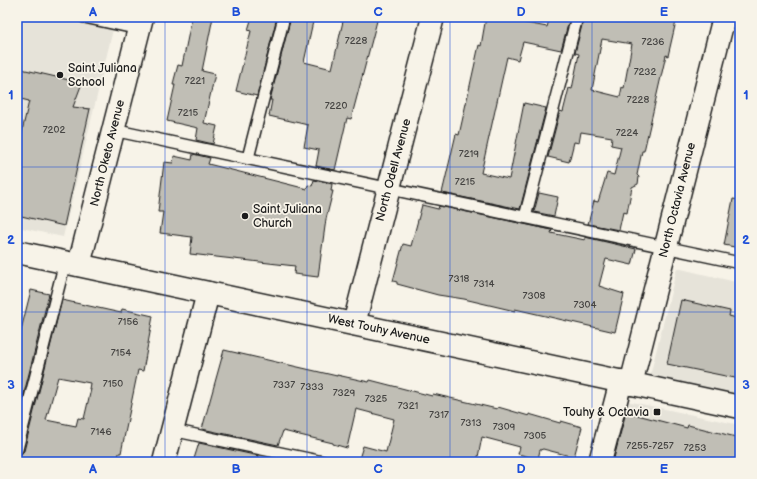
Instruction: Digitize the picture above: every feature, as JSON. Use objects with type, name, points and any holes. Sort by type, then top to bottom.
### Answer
[{"type":"street","name":"North Odell Avenue","points":[[354,324],[433,17]]},
{"type":"street","name":"North Octavia Avenue","points":[[600,462],[626,383],[665,247],[724,17]]},
{"type":"street","name":"North Oketo Avenue","points":[[72,263],[113,130],[140,23]]},
{"type":"street","name":"West Touhy Avenue","points":[[17,252],[740,407]]},
{"type":"street","points":[[164,462],[208,293]]},
{"type":"lane","points":[[84,17],[140,23]]},
{"type":"lane","points":[[248,158],[284,17]]},
{"type":"lane","points":[[525,217],[577,17]]},
{"type":"lane","points":[[113,130],[740,263]]},
{"type":"lane","points":[[17,449],[72,263]]},
{"type":"lane","points":[[172,430],[323,462]]},
{"type":"shaded area","name":"Saint Juliana School","points":[[17,17],[116,17],[63,237],[17,227]]},
{"type":"shaded area","points":[[677,268],[740,283],[740,394],[650,376]]},
{"type":"shaded area","points":[[613,398],[740,425],[740,462],[597,462]]},
{"type":"building","points":[[192,17],[213,17],[202,71],[215,74],[204,123],[217,126],[213,144],[196,140],[198,128],[167,121],[175,85],[173,85],[174,80],[178,65],[182,66]]},
{"type":"building","points":[[252,17],[277,17],[257,96],[236,91],[251,31],[248,30]]},
{"type":"building","points":[[291,17],[314,17],[304,62],[332,69],[344,17],[378,17],[351,119],[347,118],[335,170],[316,166],[319,150],[304,147],[308,125],[269,116],[272,100],[270,100]]},
{"type":"building","points":[[486,17],[495,17],[547,27],[550,17],[570,17],[561,50],[523,42],[518,60],[507,57],[481,173],[509,179],[524,103],[546,108],[520,209],[442,193],[456,134],[459,135],[479,45],[481,46]]},
{"type":"building","points":[[584,17],[598,17],[627,23],[629,17],[677,17],[668,56],[666,55],[644,151],[642,151],[637,175],[639,177],[638,184],[632,187],[627,213],[623,212],[619,230],[588,224],[594,201],[598,202],[607,173],[614,175],[621,147],[611,145],[612,137],[581,132],[579,143],[574,142],[569,162],[548,157],[560,111],[563,112],[569,88],[572,89],[579,54],[575,53]],"holes":[[[602,39],[632,44],[624,88],[622,87],[620,97],[592,90]]]},
{"type":"building","points":[[17,68],[82,83],[73,107],[90,109],[64,226],[17,215],[17,153],[29,101],[17,98]]},
{"type":"building","name":"Saint Juliana Church","points":[[193,154],[210,158],[208,164],[307,189],[308,185],[312,186],[314,180],[332,184],[331,191],[333,191],[326,219],[318,277],[294,274],[295,266],[190,254],[192,237],[160,233],[163,212],[158,212],[164,162],[173,163],[174,156],[192,160]]},
{"type":"building","points":[[539,193],[558,197],[554,216],[534,212]]},
{"type":"building","points":[[733,199],[740,200],[740,248],[724,245]]},
{"type":"building","points":[[422,205],[438,209],[439,206],[552,230],[551,233],[585,240],[585,237],[636,249],[632,265],[606,259],[599,286],[624,294],[615,332],[515,309],[515,311],[464,299],[438,295],[397,284],[397,282],[393,281],[403,244],[411,246]]},
{"type":"building","points":[[31,290],[49,294],[17,421],[17,346]]},
{"type":"building","points":[[62,300],[121,313],[122,309],[153,316],[143,371],[138,370],[121,453],[119,453],[117,462],[37,462],[17,457],[24,451]],"holes":[[[58,377],[90,383],[89,389],[91,389],[84,419],[78,418],[76,426],[46,420]]]},
{"type":"building","points":[[681,300],[730,311],[729,316],[740,319],[740,379],[667,364]]},
{"type":"building","points":[[224,350],[337,376],[369,382],[370,380],[432,396],[433,394],[497,409],[498,407],[529,416],[529,414],[560,423],[561,421],[582,427],[574,457],[543,449],[540,450],[538,459],[518,454],[520,447],[482,437],[477,462],[358,462],[363,446],[386,452],[394,419],[356,409],[347,448],[333,443],[283,431],[278,445],[202,429]]},
{"type":"building","points":[[626,412],[687,428],[688,425],[740,438],[740,462],[613,462]]},
{"type":"building","points":[[199,443],[259,456],[257,462],[193,462]]},
{"type":"place","name":"Saint Juliana School","points":[[60,75]]},
{"type":"place","name":"Saint Juliana Church","points":[[245,216]]},
{"type":"place","name":"Touhy & Octavia","points":[[657,412]]}]
